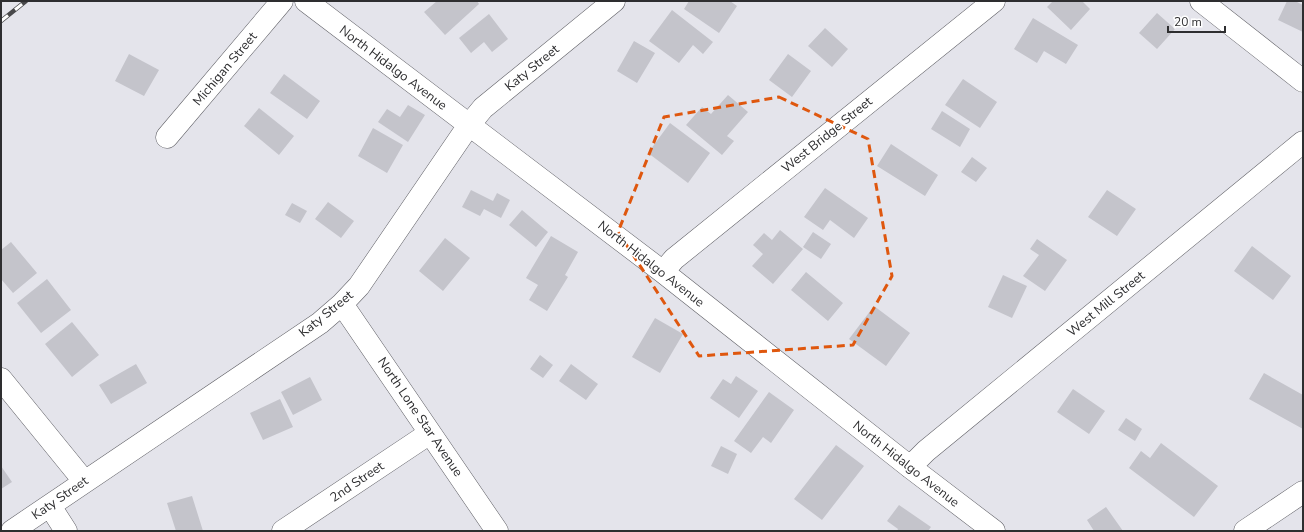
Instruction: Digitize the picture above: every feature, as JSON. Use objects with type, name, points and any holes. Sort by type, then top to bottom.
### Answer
[{"type":"street","name":"Michigan Street","points":[[167,137],[282,1]]},
{"type":"street","name":"North Hidalgo Avenue","points":[[306,1],[663,272],[910,467],[994,531]]},
{"type":"street","name":"Katy Street","points":[[12,531],[320,323],[342,304],[359,286],[469,125],[483,108],[614,1]]},
{"type":"street","name":"West Bridge Street","points":[[663,272],[674,259],[994,1]]},
{"type":"street","points":[[1201,1],[1303,81]]},
{"type":"street","name":"West Mill Street","points":[[910,467],[926,451],[1303,142]]},
{"type":"street","name":"North Lone Star Avenue","points":[[342,304],[497,531]]},
{"type":"street","points":[[1,379],[84,481]]},
{"type":"street","name":"2nd Street","points":[[284,531],[430,433]]},
{"type":"street","points":[[1245,531],[1303,492]]},
{"type":"street","points":[[50,506],[66,531]]},
{"type":"highlighted area","points":[[779,97],[868,139],[892,276],[853,345],[699,356],[618,232],[664,117]]},
{"type":"building","points":[[437,1],[477,1],[479,4],[445,35],[424,12]]},
{"type":"building","points":[[689,1],[730,1],[737,6],[719,33],[684,9]]},
{"type":"building","points":[[1053,1],[1082,1],[1090,9],[1071,30],[1047,7]]},
{"type":"building","points":[[1287,1],[1295,1],[1303,5],[1303,32],[1278,20]]},
{"type":"building","points":[[672,10],[713,42],[703,54],[693,45],[679,63],[649,41]]},
{"type":"building","points":[[1157,13],[1175,29],[1157,49],[1139,33]]},
{"type":"building","points":[[489,14],[508,39],[492,52],[484,42],[471,53],[459,38]]},
{"type":"building","points":[[1033,18],[1078,45],[1066,64],[1044,51],[1037,63],[1014,49]]},
{"type":"building","points":[[825,28],[848,49],[832,67],[808,46]]},
{"type":"building","points":[[634,41],[655,53],[637,83],[617,71]]},
{"type":"building","points":[[129,54],[159,70],[144,96],[115,81]]},
{"type":"building","points":[[788,54],[811,71],[792,97],[769,80]]},
{"type":"building","points":[[284,74],[320,101],[307,119],[270,93]]},
{"type":"building","points":[[963,79],[997,102],[980,128],[945,105]]},
{"type":"building","points":[[728,95],[748,112],[727,136],[734,141],[722,155],[686,125],[702,107],[711,114]]},
{"type":"building","points":[[408,105],[425,115],[408,142],[378,122],[387,109],[400,117]]},
{"type":"building","points":[[259,108],[294,136],[279,155],[244,126]]},
{"type":"building","points":[[942,111],[970,129],[960,147],[931,129]]},
{"type":"building","points":[[670,123],[710,153],[688,183],[648,153]]},
{"type":"building","points":[[373,128],[403,145],[387,173],[358,156]]},
{"type":"building","points":[[891,144],[938,175],[925,196],[877,166]]},
{"type":"building","points":[[972,157],[987,168],[976,182],[961,172]]},
{"type":"building","points":[[825,188],[868,218],[854,238],[830,220],[823,230],[804,217]]},
{"type":"building","points":[[471,190],[493,201],[497,193],[510,200],[501,218],[484,209],[480,216],[462,207]]},
{"type":"building","points":[[1107,190],[1136,209],[1117,236],[1088,217]]},
{"type":"building","points":[[328,202],[354,221],[341,238],[315,219]]},
{"type":"building","points":[[292,203],[307,211],[300,223],[285,215]]},
{"type":"building","points":[[522,210],[548,232],[536,247],[509,225]]},
{"type":"building","points":[[780,230],[803,249],[773,284],[752,266],[763,254],[753,245],[764,233],[772,240]]},
{"type":"building","points":[[813,232],[831,244],[821,259],[803,247]]},
{"type":"building","points":[[551,236],[578,252],[565,275],[568,277],[547,311],[529,300],[538,285],[526,278]]},
{"type":"building","points":[[445,238],[470,258],[443,291],[419,271]]},
{"type":"building","points":[[1037,239],[1067,260],[1045,291],[1023,276],[1039,255],[1030,249]]},
{"type":"building","points":[[11,242],[37,273],[13,293],[1,279],[1,250]]},
{"type":"building","points":[[1252,246],[1291,276],[1273,300],[1234,271]]},
{"type":"building","points":[[806,272],[843,303],[828,321],[791,290]]},
{"type":"building","points":[[1003,275],[1027,286],[1012,318],[988,307]]},
{"type":"building","points":[[47,279],[71,310],[41,333],[17,303]]},
{"type":"building","points":[[874,306],[910,333],[886,366],[849,339]]},
{"type":"building","points":[[655,318],[683,334],[660,373],[632,357]]},
{"type":"building","points":[[72,322],[99,355],[72,377],[45,344]]},
{"type":"building","points":[[540,355],[553,365],[543,378],[530,369]]},
{"type":"building","points":[[136,364],[147,383],[111,404],[99,385]]},
{"type":"building","points":[[571,364],[598,384],[586,400],[559,381]]},
{"type":"building","points":[[1264,373],[1303,395],[1303,429],[1249,399]]},
{"type":"building","points":[[736,376],[758,391],[739,418],[710,398],[723,379],[731,384]]},
{"type":"building","points":[[310,377],[322,400],[293,415],[281,392]]},
{"type":"building","points":[[1073,389],[1105,411],[1089,434],[1057,412]]},
{"type":"building","points":[[769,392],[794,410],[771,443],[763,437],[751,453],[734,441]]},
{"type":"building","points":[[280,399],[293,427],[263,440],[250,413]]},
{"type":"building","points":[[1126,418],[1142,429],[1135,441],[1118,430]]},
{"type":"building","points":[[1161,443],[1218,486],[1194,517],[1129,468],[1141,451],[1150,458]]},
{"type":"building","points":[[836,445],[864,466],[822,520],[794,499]]},
{"type":"building","points":[[721,446],[737,454],[728,474],[711,466]]},
{"type":"building","points":[[1,466],[12,482],[1,489]]},
{"type":"building","points":[[192,496],[203,531],[176,531],[167,503]]},
{"type":"building","points":[[899,505],[931,527],[928,531],[897,531],[898,529],[887,521]]},
{"type":"building","points":[[1106,507],[1123,531],[1094,531],[1087,520]]},
{"type":"railway","points":[[1,21],[26,1]]}]
